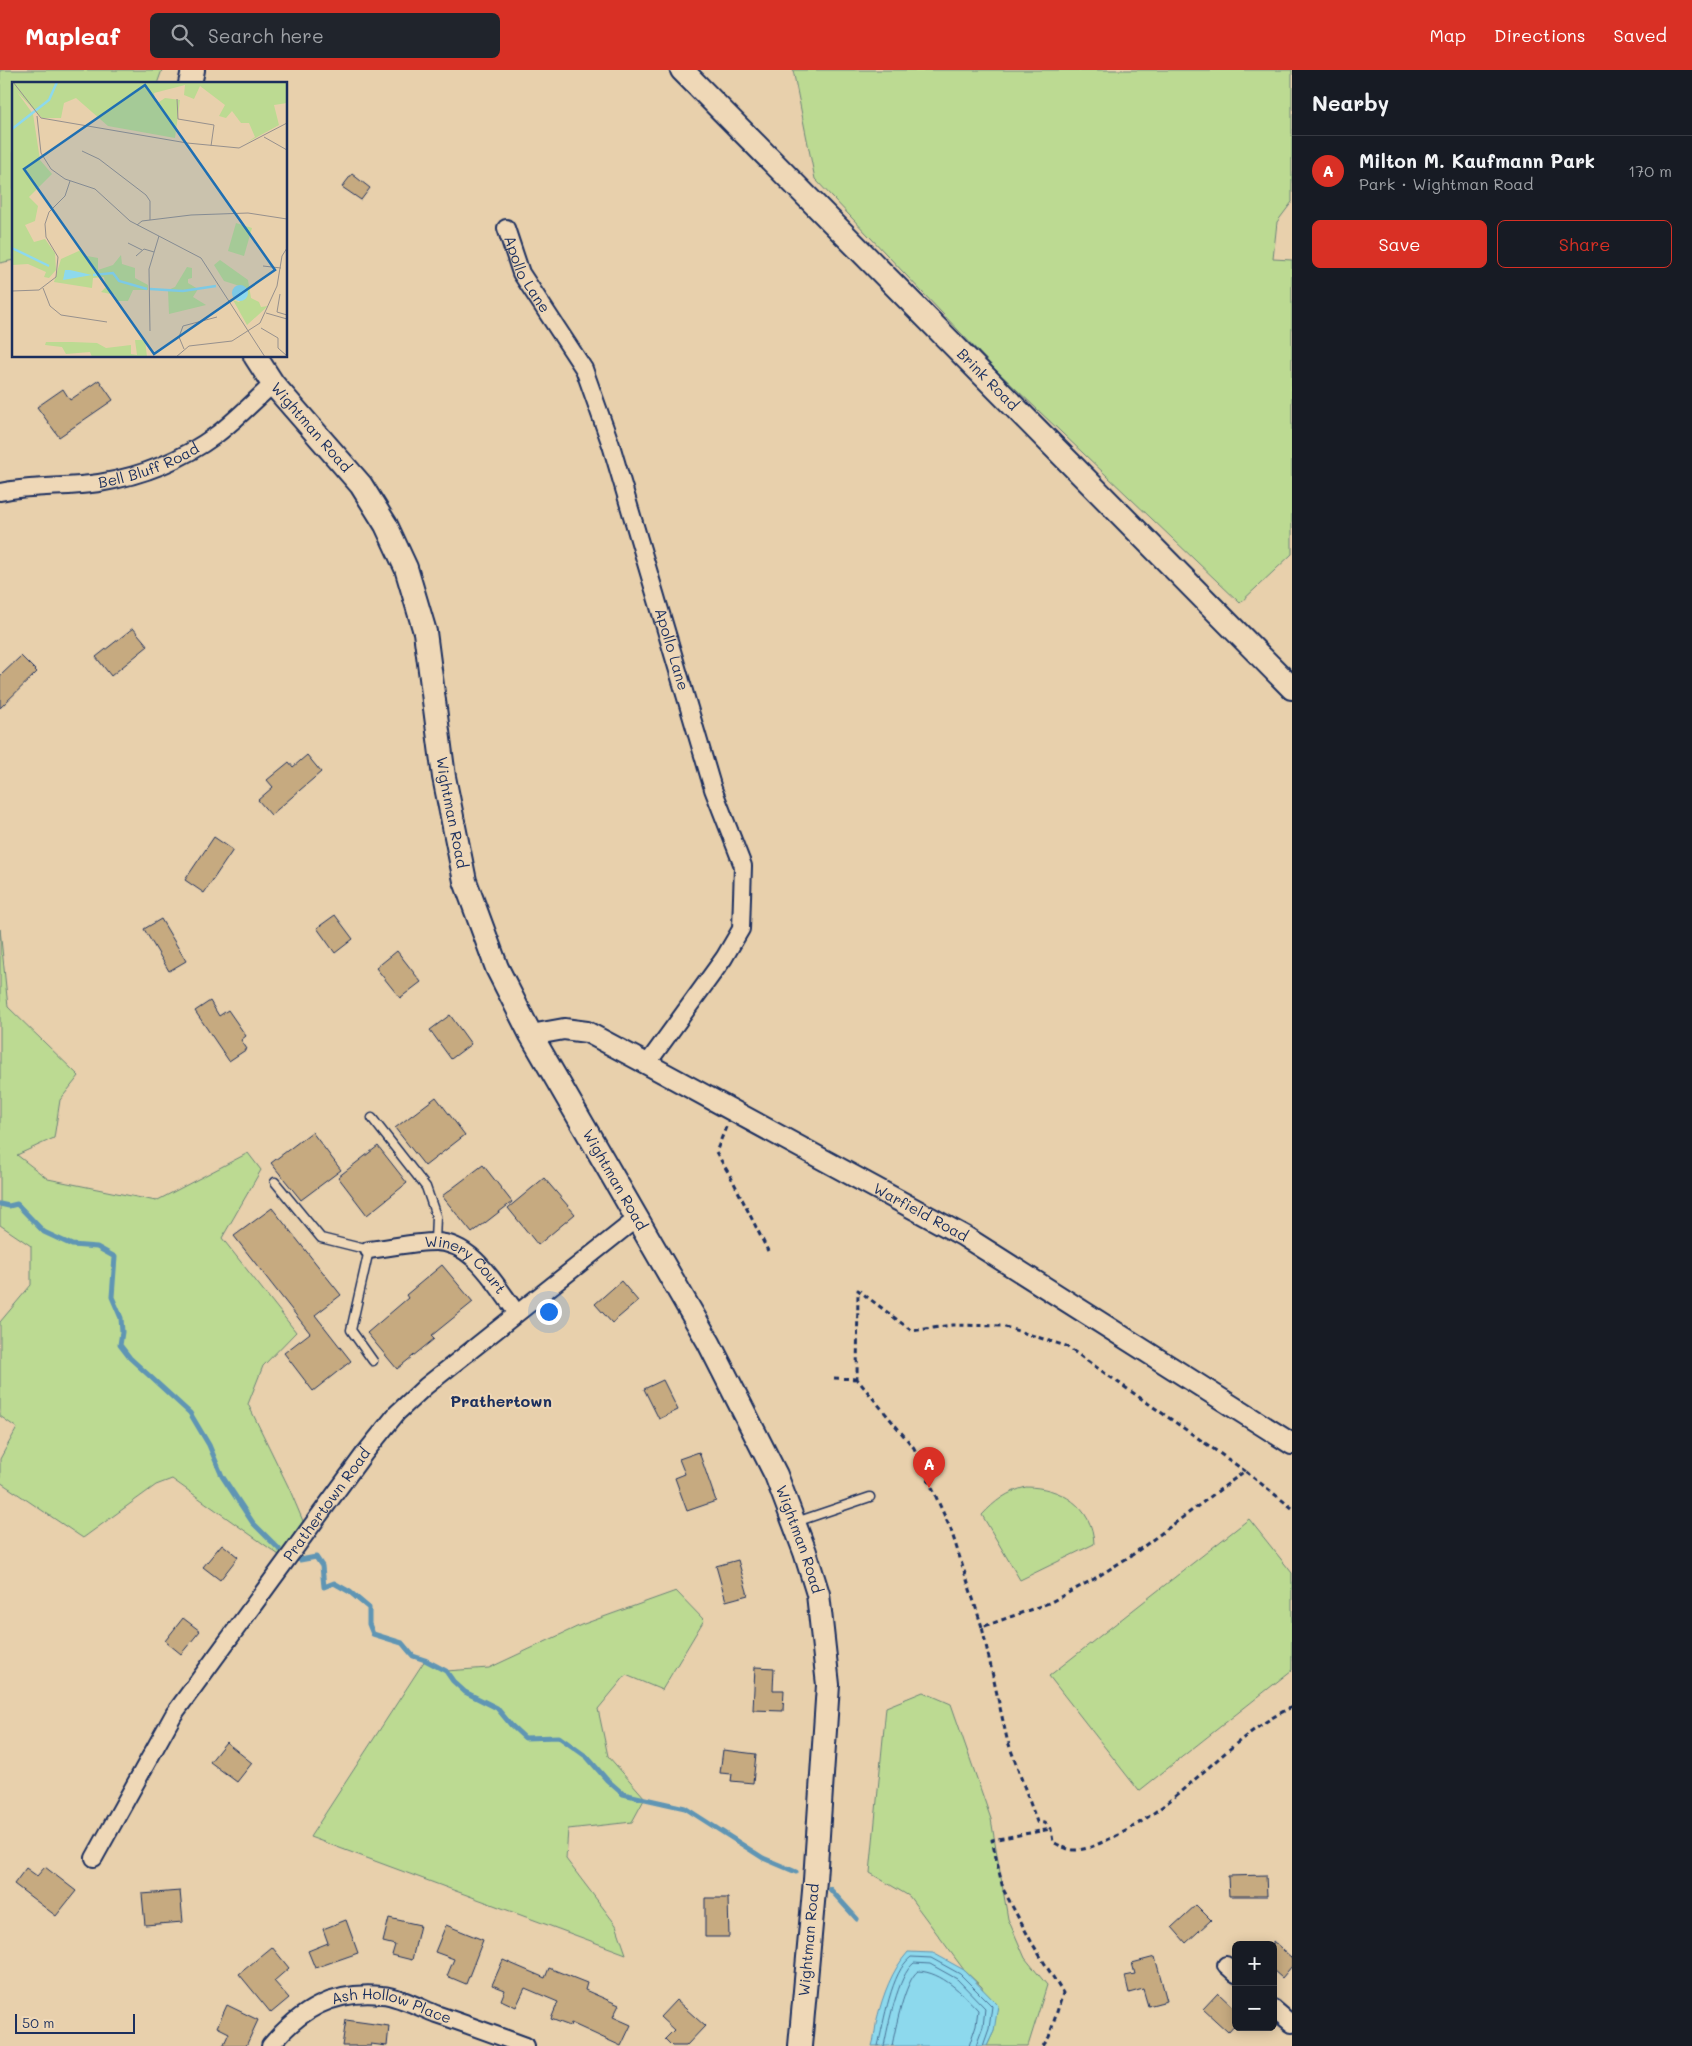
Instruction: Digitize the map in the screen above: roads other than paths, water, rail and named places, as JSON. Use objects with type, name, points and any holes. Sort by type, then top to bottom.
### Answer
[{"type":"main road","name":"Brink Road","points":[[682,70],[1292,688]]},
{"type":"main road","name":"Wightman Road","points":[[256,358],[273,384],[361,485],[386,525],[406,568],[425,632],[444,777],[465,881],[497,968],[531,1035],[636,1220],[709,1343],[776,1475],[818,1594],[828,1686],[815,1880],[800,2046]]},
{"type":"street","name":"Apollo Lane","points":[[506,228],[521,273],[584,369],[611,445],[713,789],[744,866],[740,929],[724,958],[647,1064]]},
{"type":"street","name":"Bell Bluff Road","points":[[0,492],[18,488],[99,483],[156,468],[188,453],[217,434],[273,384]]},
{"type":"street","name":"Warfield Road","points":[[531,1035],[564,1029],[587,1032],[647,1064],[964,1236],[1292,1444]]},
{"type":"street","name":"Prathertown Road","points":[[94,1858],[174,1714],[364,1454],[397,1413],[516,1314],[636,1220]]},
{"type":"street","name":"Winery Court","points":[[369,1250],[436,1242],[456,1246],[474,1258],[516,1314]]},
{"type":"street","name":"Ash Hollow Place","points":[[270,2046],[285,2028],[303,2013],[327,2001],[351,1995],[384,1995],[526,2046]]},
{"type":"street","points":[[1277,2011],[1292,2024]]},
{"type":"lane","points":[[372,1118],[426,1187],[436,1216],[436,1242]]},
{"type":"lane","points":[[275,1182],[321,1238],[369,1250],[351,1330],[373,1361]]},
{"type":"lane","points":[[794,1522],[870,1497]]},
{"type":"water","points":[[908,1952],[933,1953],[964,1970],[998,2005],[994,2031],[987,2046],[872,2046],[885,1992],[897,1967]]},
{"type":"waterway","points":[[0,1204],[9,1206],[17,1204],[44,1232],[72,1245],[97,1247],[115,1257],[112,1297],[121,1318],[122,1332],[120,1345],[130,1358],[190,1413],[209,1445],[222,1476],[253,1523],[279,1549]]},
{"type":"waterway","points":[[295,1558],[300,1560],[316,1557],[322,1566],[324,1587],[334,1583],[350,1592],[369,1608],[369,1624],[373,1634],[402,1643],[413,1656],[446,1671],[453,1681],[465,1692],[497,1708],[525,1738],[559,1737],[587,1757],[607,1780],[623,1794],[685,1808],[763,1858],[796,1872]]},
{"type":"waterway","points":[[830,1889],[857,1919]]},
{"type":"place","name":"Milton M. Kaufmann Park","points":[[929,1488]]},
{"type":"district","name":"Prathertown","points":[[501,1401]]}]
